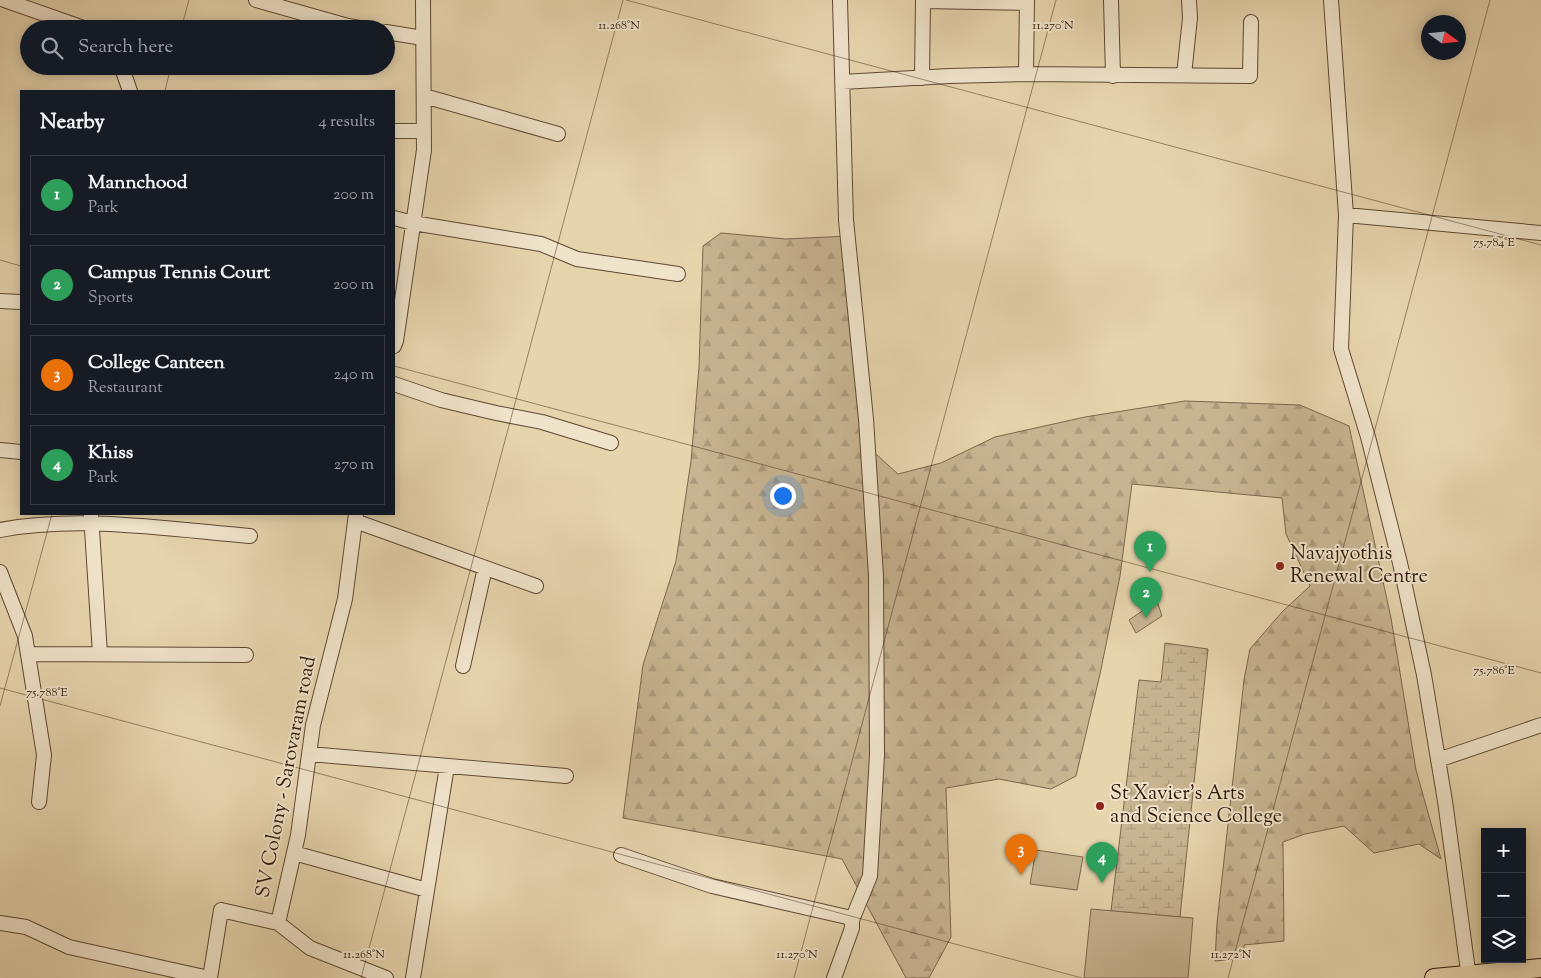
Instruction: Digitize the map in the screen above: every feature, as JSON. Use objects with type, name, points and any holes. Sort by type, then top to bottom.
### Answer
[{"type":"main road","points":[[1434,978],[1541,968]]},
{"type":"street","points":[[4,0],[62,20]]},
{"type":"street","points":[[256,0],[327,20]]},
{"type":"street","points":[[395,344],[424,150],[423,0]]},
{"type":"street","points":[[834,978],[852,928],[852,920],[870,876],[877,755],[876,586],[866,419],[846,220],[840,0]]},
{"type":"street","points":[[1111,0],[1113,76]]},
{"type":"street","points":[[1184,74],[1190,0]]},
{"type":"street","points":[[1331,0],[1346,214],[1341,349],[1368,437],[1400,563],[1424,675],[1469,976]]},
{"type":"street","points":[[922,78],[923,1],[1027,2],[1026,74]]},
{"type":"street","points":[[842,82],[1026,74],[1250,76],[1251,22]]},
{"type":"street","points":[[395,33],[423,38]]},
{"type":"street","points":[[124,75],[130,90]]},
{"type":"street","points":[[424,96],[558,134]]},
{"type":"street","points":[[395,131],[424,132]]},
{"type":"street","points":[[1346,214],[1541,233]]},
{"type":"street","points":[[395,218],[541,244],[577,259],[678,274]]},
{"type":"street","points":[[0,301],[20,302]]},
{"type":"street","points":[[395,384],[441,400],[542,422],[611,443]]},
{"type":"street","points":[[0,450],[20,452]]},
{"type":"street","points":[[355,517],[536,586]]},
{"type":"street","name":"SV Colony - Sarovaram road","points":[[209,978],[221,910],[278,923],[298,835],[313,725],[345,599],[355,517]]},
{"type":"street","points":[[0,530],[92,518],[250,536]]},
{"type":"street","points":[[92,518],[100,654]]},
{"type":"street","points":[[463,666],[485,568]]},
{"type":"street","points":[[0,572],[25,636],[44,755],[39,802]]},
{"type":"street","points":[[28,654],[246,655]]},
{"type":"street","points":[[1438,760],[1541,725]]},
{"type":"street","points":[[309,754],[566,776]]},
{"type":"street","points":[[413,978],[447,766]]},
{"type":"street","points":[[294,853],[427,890]]},
{"type":"street","points":[[621,855],[712,886],[837,913],[852,920]]},
{"type":"street","points":[[0,923],[26,927],[69,948],[209,978]]},
{"type":"street","points":[[278,923],[310,948],[386,978]]},
{"type":"green space","points":[[721,233],[786,239],[848,236],[868,447],[898,474],[941,463],[995,437],[1085,417],[1185,401],[1300,405],[1349,426],[1391,618],[1416,770],[1441,859],[1419,844],[1374,853],[1344,826],[1305,834],[1283,842],[1284,941],[1244,945],[1244,958],[1215,961],[1217,923],[1244,680],[1250,649],[1282,612],[1310,586],[1286,534],[1282,498],[1132,484],[1120,576],[1100,674],[1076,776],[1051,789],[999,779],[946,788],[951,937],[929,978],[906,978],[842,859],[623,818],[643,665],[676,561],[691,461],[699,367],[703,246]]},
{"type":"green space","points":[[1157,601],[1162,616],[1136,633],[1129,620]]},
{"type":"green space","points":[[1165,643],[1208,649],[1180,917],[1111,911],[1139,680],[1161,682]]},
{"type":"green space","points":[[1036,850],[1083,857],[1077,890],[1030,884]]},
{"type":"green space","points":[[1091,909],[1193,918],[1188,978],[1084,978]]},
{"type":"place","name":"Navajyothis Renewal Centre","points":[[1280,566]]},
{"type":"place","name":"Mannchood","points":[[1150,572]]},
{"type":"place","name":"Campus Tennis Court","points":[[1146,618]]},
{"type":"place","name":"St Xavier's Arts and Science College","points":[[1100,806]]},
{"type":"place","name":"College Canteen","points":[[1021,875]]},
{"type":"place","name":"Khiss","points":[[1102,883]]}]
